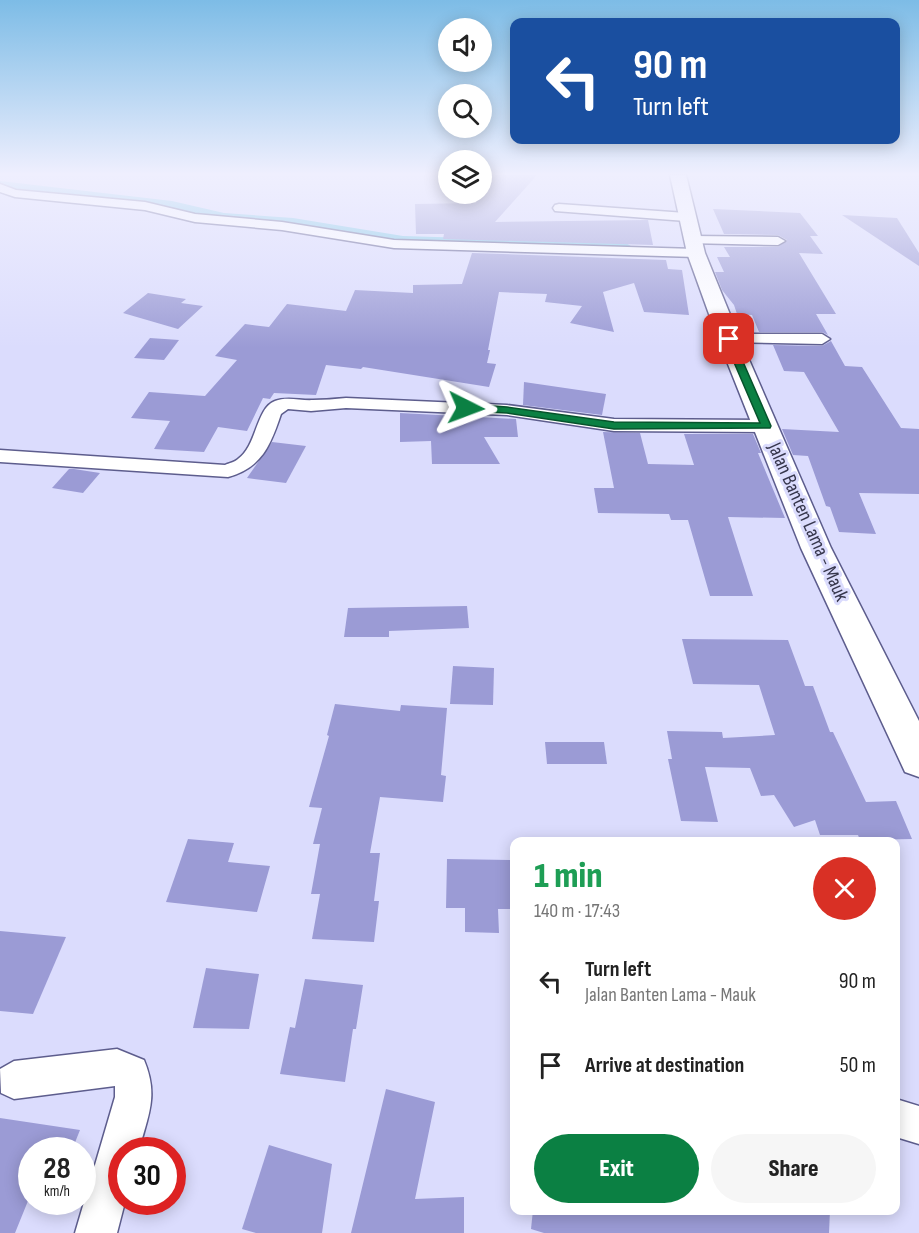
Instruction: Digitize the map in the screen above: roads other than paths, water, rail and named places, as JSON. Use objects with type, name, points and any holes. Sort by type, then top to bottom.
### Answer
[{"type":"main road","name":"Jalan Banten Lama - Mauk","points":[[691,233],[729,339],[816,548],[919,760]]},
{"type":"street","points":[[323,233],[394,244],[692,237],[778,241]]},
{"type":"street","points":[[672,233],[692,237]]},
{"type":"street","points":[[729,339],[822,339]]},
{"type":"street","points":[[0,456],[228,471],[246,463],[264,436],[272,412],[279,405],[288,404],[346,403],[507,410],[614,425],[766,426]]},
{"type":"street","points":[[14,1080],[117,1067],[130,1073],[134,1084],[134,1097],[96,1233]]},
{"type":"street","points":[[900,1119],[919,1125]]},
{"type":"waterway","points":[[351,233],[403,241],[626,248]]}]
